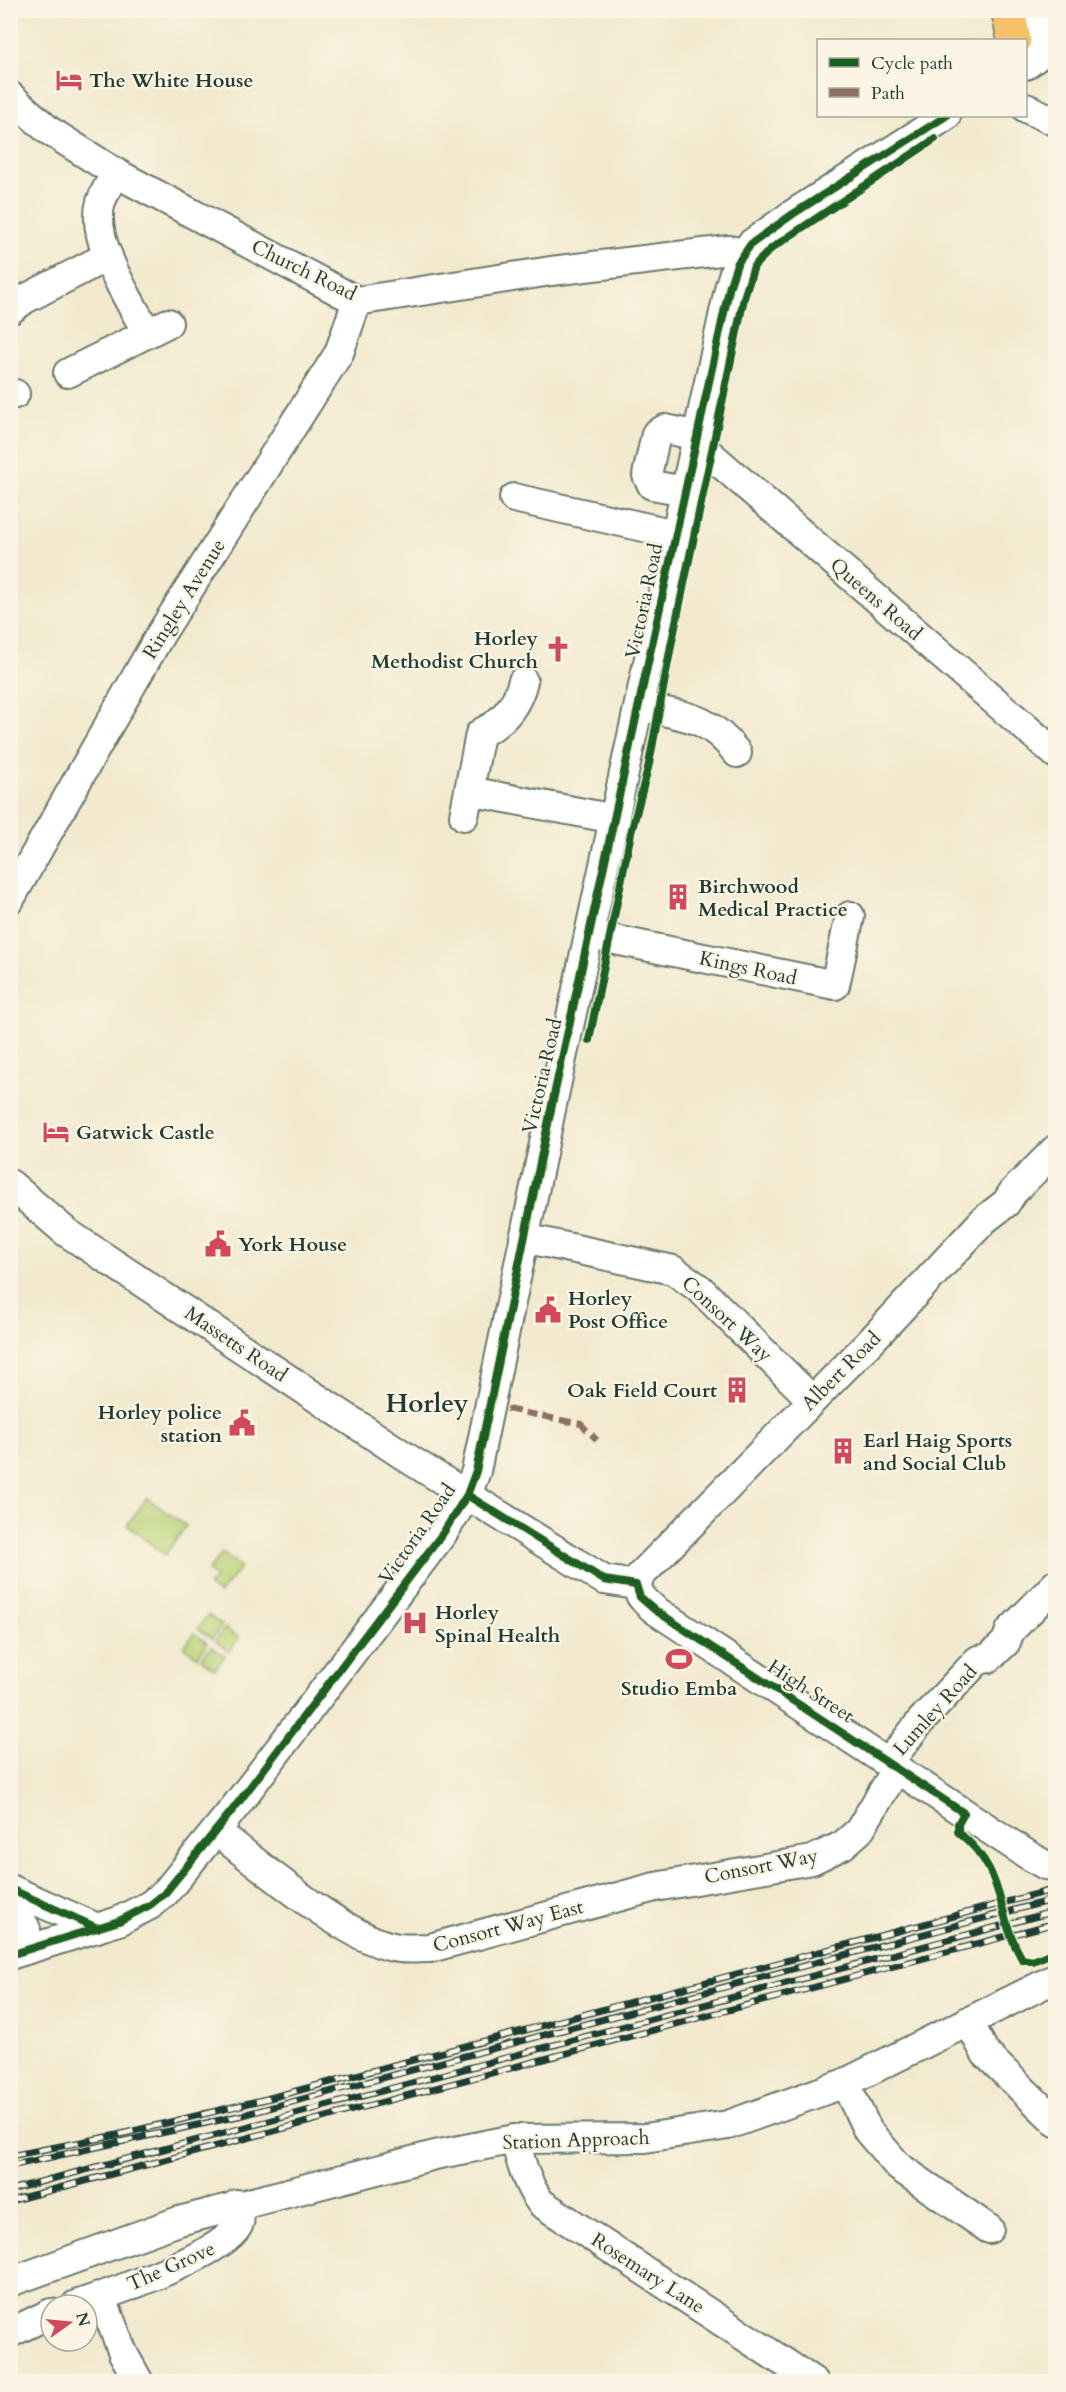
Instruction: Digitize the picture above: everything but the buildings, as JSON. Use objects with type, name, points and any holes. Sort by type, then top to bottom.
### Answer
[{"type":"main road","points":[[1008,10],[1014,39]]},
{"type":"street","points":[[1027,48],[1040,10]]},
{"type":"street","points":[[1027,64],[1040,55],[1056,34]]},
{"type":"street","name":"Church Road","points":[[10,96],[57,137],[116,173],[357,301],[551,271],[729,250],[744,253]]},
{"type":"street","points":[[1027,108],[1056,122]]},
{"type":"street","name":"Victoria Road","points":[[15,1949],[97,1928],[150,1905],[165,1893],[216,1831],[443,1533],[467,1495],[476,1470],[496,1382],[524,1238],[730,285],[744,253],[793,214],[944,117]]},
{"type":"street","points":[[68,373],[157,328],[108,256],[99,231],[100,203],[116,173]]},
{"type":"street","points":[[10,310],[25,299],[108,256]]},
{"type":"street","name":"Ringley Avenue","points":[[10,899],[160,635],[339,352],[357,301]]},
{"type":"street","points":[[685,491],[652,485],[647,476],[656,434],[665,429],[698,440]]},
{"type":"street","name":"Queens Road","points":[[698,440],[1056,754]]},
{"type":"street","points":[[514,498],[675,534]]},
{"type":"street","points":[[522,681],[519,697],[513,705],[496,724],[480,734],[467,803],[615,819]]},
{"type":"street","points":[[639,706],[702,722],[721,733],[737,753]]},
{"type":"street","name":"Kings Road","points":[[591,935],[845,987],[850,916]]},
{"type":"street","name":"Albert Road","points":[[638,1591],[640,1576],[813,1400],[984,1220],[1006,1203],[1013,1192],[1056,1149]]},
{"type":"street","name":"Massetts Road","points":[[10,1184],[66,1232],[467,1495]]},
{"type":"street","name":"Consort Way","points":[[524,1238],[673,1270],[700,1289],[813,1400]]},
{"type":"street","points":[[467,1495],[604,1581],[638,1591]]},
{"type":"street","name":"Lumley Road","points":[[893,1765],[921,1721],[978,1660],[989,1658],[1006,1642],[1010,1630],[1056,1584]]},
{"type":"street","name":"High Street","points":[[638,1591],[655,1610],[1028,1855],[1045,1865],[1056,1866]]},
{"type":"street","name":"Consort Way","points":[[655,1887],[812,1860],[828,1854],[859,1831],[893,1765]]},
{"type":"street","name":"Consort Way East","points":[[216,1831],[275,1877],[336,1919],[373,1941],[395,1948],[430,1948],[655,1887]]},
{"type":"street","points":[[10,1889],[97,1928]]},
{"type":"street","points":[[10,1898],[26,1929],[15,1949]]},
{"type":"street","name":"Station Approach","points":[[10,2282],[179,2221],[237,2204],[435,2155],[515,2139],[645,2138],[728,2125],[846,2083],[1056,1978]]},
{"type":"street","points":[[968,2021],[986,2055],[1056,2122]]},
{"type":"street","points":[[846,2083],[868,2131],[899,2167],[989,2229]]},
{"type":"street","name":"Rosemary Lane","points":[[515,2139],[530,2188],[541,2203],[814,2382]]},
{"type":"street","name":"The Grove","points":[[99,2296],[212,2250],[239,2224],[241,2216],[237,2204]]},
{"type":"street","points":[[99,2317],[139,2382]]},
{"type":"street","points":[[10,2333],[39,2319]]},
{"type":"green space","points":[[147,1498],[186,1526],[165,1555],[127,1525]]},
{"type":"green space","points":[[222,1553],[241,1567],[219,1594],[208,1586],[216,1577],[208,1571]]},
{"type":"green space","points":[[208,1615],[222,1625],[212,1639],[198,1628]]},
{"type":"green space","points":[[225,1628],[239,1638],[229,1652],[215,1641]]},
{"type":"green space","points":[[194,1633],[207,1643],[198,1657],[184,1647]]},
{"type":"green space","points":[[211,1646],[225,1656],[215,1669],[201,1659]]},
{"type":"railway","points":[[10,2156],[117,2135],[266,2099],[1056,1889]]},
{"type":"railway","points":[[10,2166],[243,2115],[1056,1899]]},
{"type":"railway","points":[[10,2190],[1056,1911]]},
{"type":"railway","points":[[10,2201],[1056,1923]]},
{"type":"marked path","points":[[507,1409],[581,1424],[597,1440]]},
{"type":"cycle path","points":[[10,1955],[119,1921],[150,1905],[165,1893],[235,1807],[443,1533],[467,1495],[476,1471],[553,1100],[730,285],[737,264],[751,244],[793,214],[944,117]]},
{"type":"cycle path","points":[[589,1040],[631,833],[649,764],[671,646],[744,298],[754,266],[772,248],[935,139]]},
{"type":"cycle path","points":[[467,1495],[604,1580],[636,1585],[640,1597],[655,1610],[964,1813],[958,1824],[958,1832],[974,1847],[993,1877],[1007,1925],[1022,1959],[1033,1961],[1056,1951]]},
{"type":"cycle path","points":[[10,1889],[97,1928]]},
{"type":"place","name":"The White House","points":[[69,80]]},
{"type":"place","name":"Horley Methodist Church","points":[[558,649]]},
{"type":"place","name":"Birchwood Medical Practice","points":[[678,897]]},
{"type":"place","name":"Gatwick Castle","points":[[56,1132]]},
{"type":"place","name":"York House","points":[[218,1244]]},
{"type":"place","name":"Horley Post Office","points":[[548,1310]]},
{"type":"place","name":"Oak Field Court","points":[[737,1390]]},
{"type":"place","name":"Horley police station","points":[[242,1423]]},
{"type":"place","name":"Earl Haig Sports and Social Club","points":[[843,1451]]},
{"type":"place","name":"Horley Spinal Health","points":[[415,1623]]},
{"type":"place","name":"Studio Emba","points":[[679,1659]]},
{"type":"district","name":"Horley","points":[[427,1403]]}]
